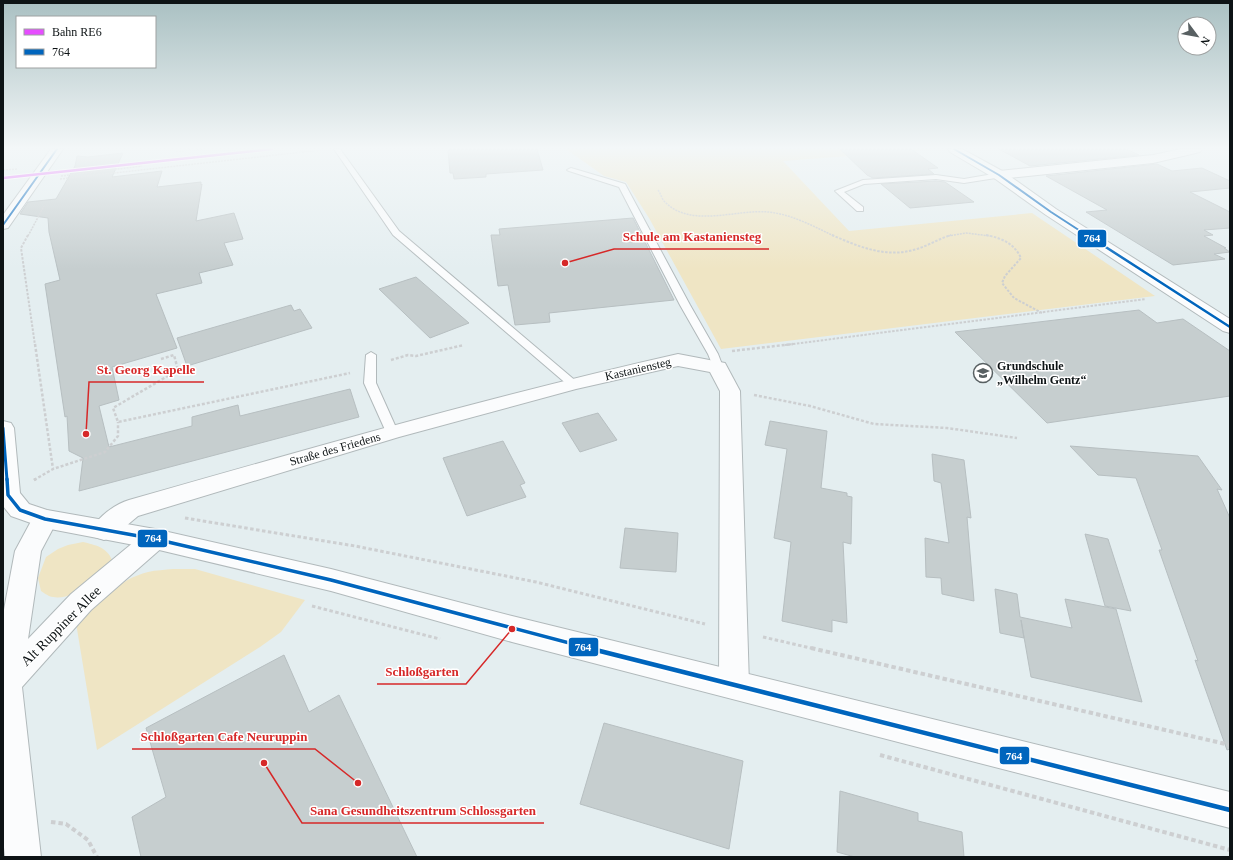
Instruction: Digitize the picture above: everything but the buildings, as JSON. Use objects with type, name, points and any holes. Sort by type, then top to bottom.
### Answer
[{"type":"main road","points":[[3,225],[29,189]]},
{"type":"main road","points":[[1019,189],[1051,212],[1230,326]]},
{"type":"main road","name":"Kastaniensteg","points":[[573,384],[678,360],[716,361]]},
{"type":"main road","points":[[716,361],[730,391],[734,685]]},
{"type":"main road","name":"Straße des Friedens","points":[[104,530],[129,509],[392,432],[573,384]]},
{"type":"main road","points":[[3,428],[4,466],[8,495],[20,510],[46,519],[155,540],[331,580],[512,629],[1230,810]]},
{"type":"main road","name":"Alt Ruppiner Allee","points":[[23,857],[5,686],[28,551],[46,519]]},
{"type":"main road","name":"Alt Ruppiner Allee","points":[[5,686],[81,602],[155,540]]},
{"type":"lane","points":[[365,189],[396,233],[573,384]]},
{"type":"lane","points":[[624,189],[716,361]]},
{"type":"lane","points":[[844,189],[839,191],[860,209]]},
{"type":"lane","points":[[370,355],[370,383],[392,432]]},
{"type":"path","points":[[658,190],[666,203],[673,209],[685,213],[700,216],[767,212],[807,224],[854,246],[880,251],[905,252],[917,250],[944,237],[958,233],[980,234],[993,237],[1013,246],[1021,258],[1005,276],[1002,283],[1006,293],[1015,300],[1042,313]]},
{"type":"path","points":[[44,205],[21,248],[52,469],[105,452],[118,436],[118,422],[113,408],[178,370],[174,355],[161,359]]},
{"type":"path","points":[[716,361],[1150,298]]},
{"type":"path","points":[[118,422],[337,377],[408,355],[416,356],[464,345]]},
{"type":"path","points":[[730,391],[810,406],[874,424],[947,428],[1017,438]]},
{"type":"path","points":[[184,518],[355,546],[536,582],[734,631],[1230,744]]},
{"type":"path","points":[[312,606],[442,640]]},
{"type":"path","points":[[878,754],[1230,850]]},
{"type":"path","points":[[19,816],[66,824],[88,840],[97,857]]},
{"type":"shaded area","points":[[631,189],[810,189],[849,231],[1032,213],[1155,296],[721,349],[649,218]]},
{"type":"shaded area","points":[[83,542],[104,549],[110,556],[112,560],[101,574],[76,593],[67,596],[49,596],[41,591],[38,578],[46,557],[58,549]]},
{"type":"shaded area","points":[[173,569],[195,569],[305,600],[281,632],[260,647],[97,750],[76,623],[109,593],[127,580],[148,572]]},
{"type":"transit line","name":"764","points":[[3,225],[28,189]]},
{"type":"transit line","name":"764","points":[[1019,189],[1051,212],[1230,327]]},
{"type":"transit line","name":"764","points":[[3,428],[8,495],[20,510],[45,519],[155,539],[331,580],[512,629],[1230,810]]},
{"type":"place","name":"Schule am Kastaniensteg","points":[[565,263]]},
{"type":"place","name":"Grundschule „Wilhelm Gentz“","points":[[983,373]]},
{"type":"place","name":"St. Georg Kapelle","points":[[86,434]]},
{"type":"place","name":"Schloßgarten","points":[[512,629]]},
{"type":"place","name":"Sana Gesundheitszentrum Schlossgarten","points":[[264,763]]},
{"type":"place","name":"Schloßgarten Cafe Neuruppin","points":[[358,783]]}]
